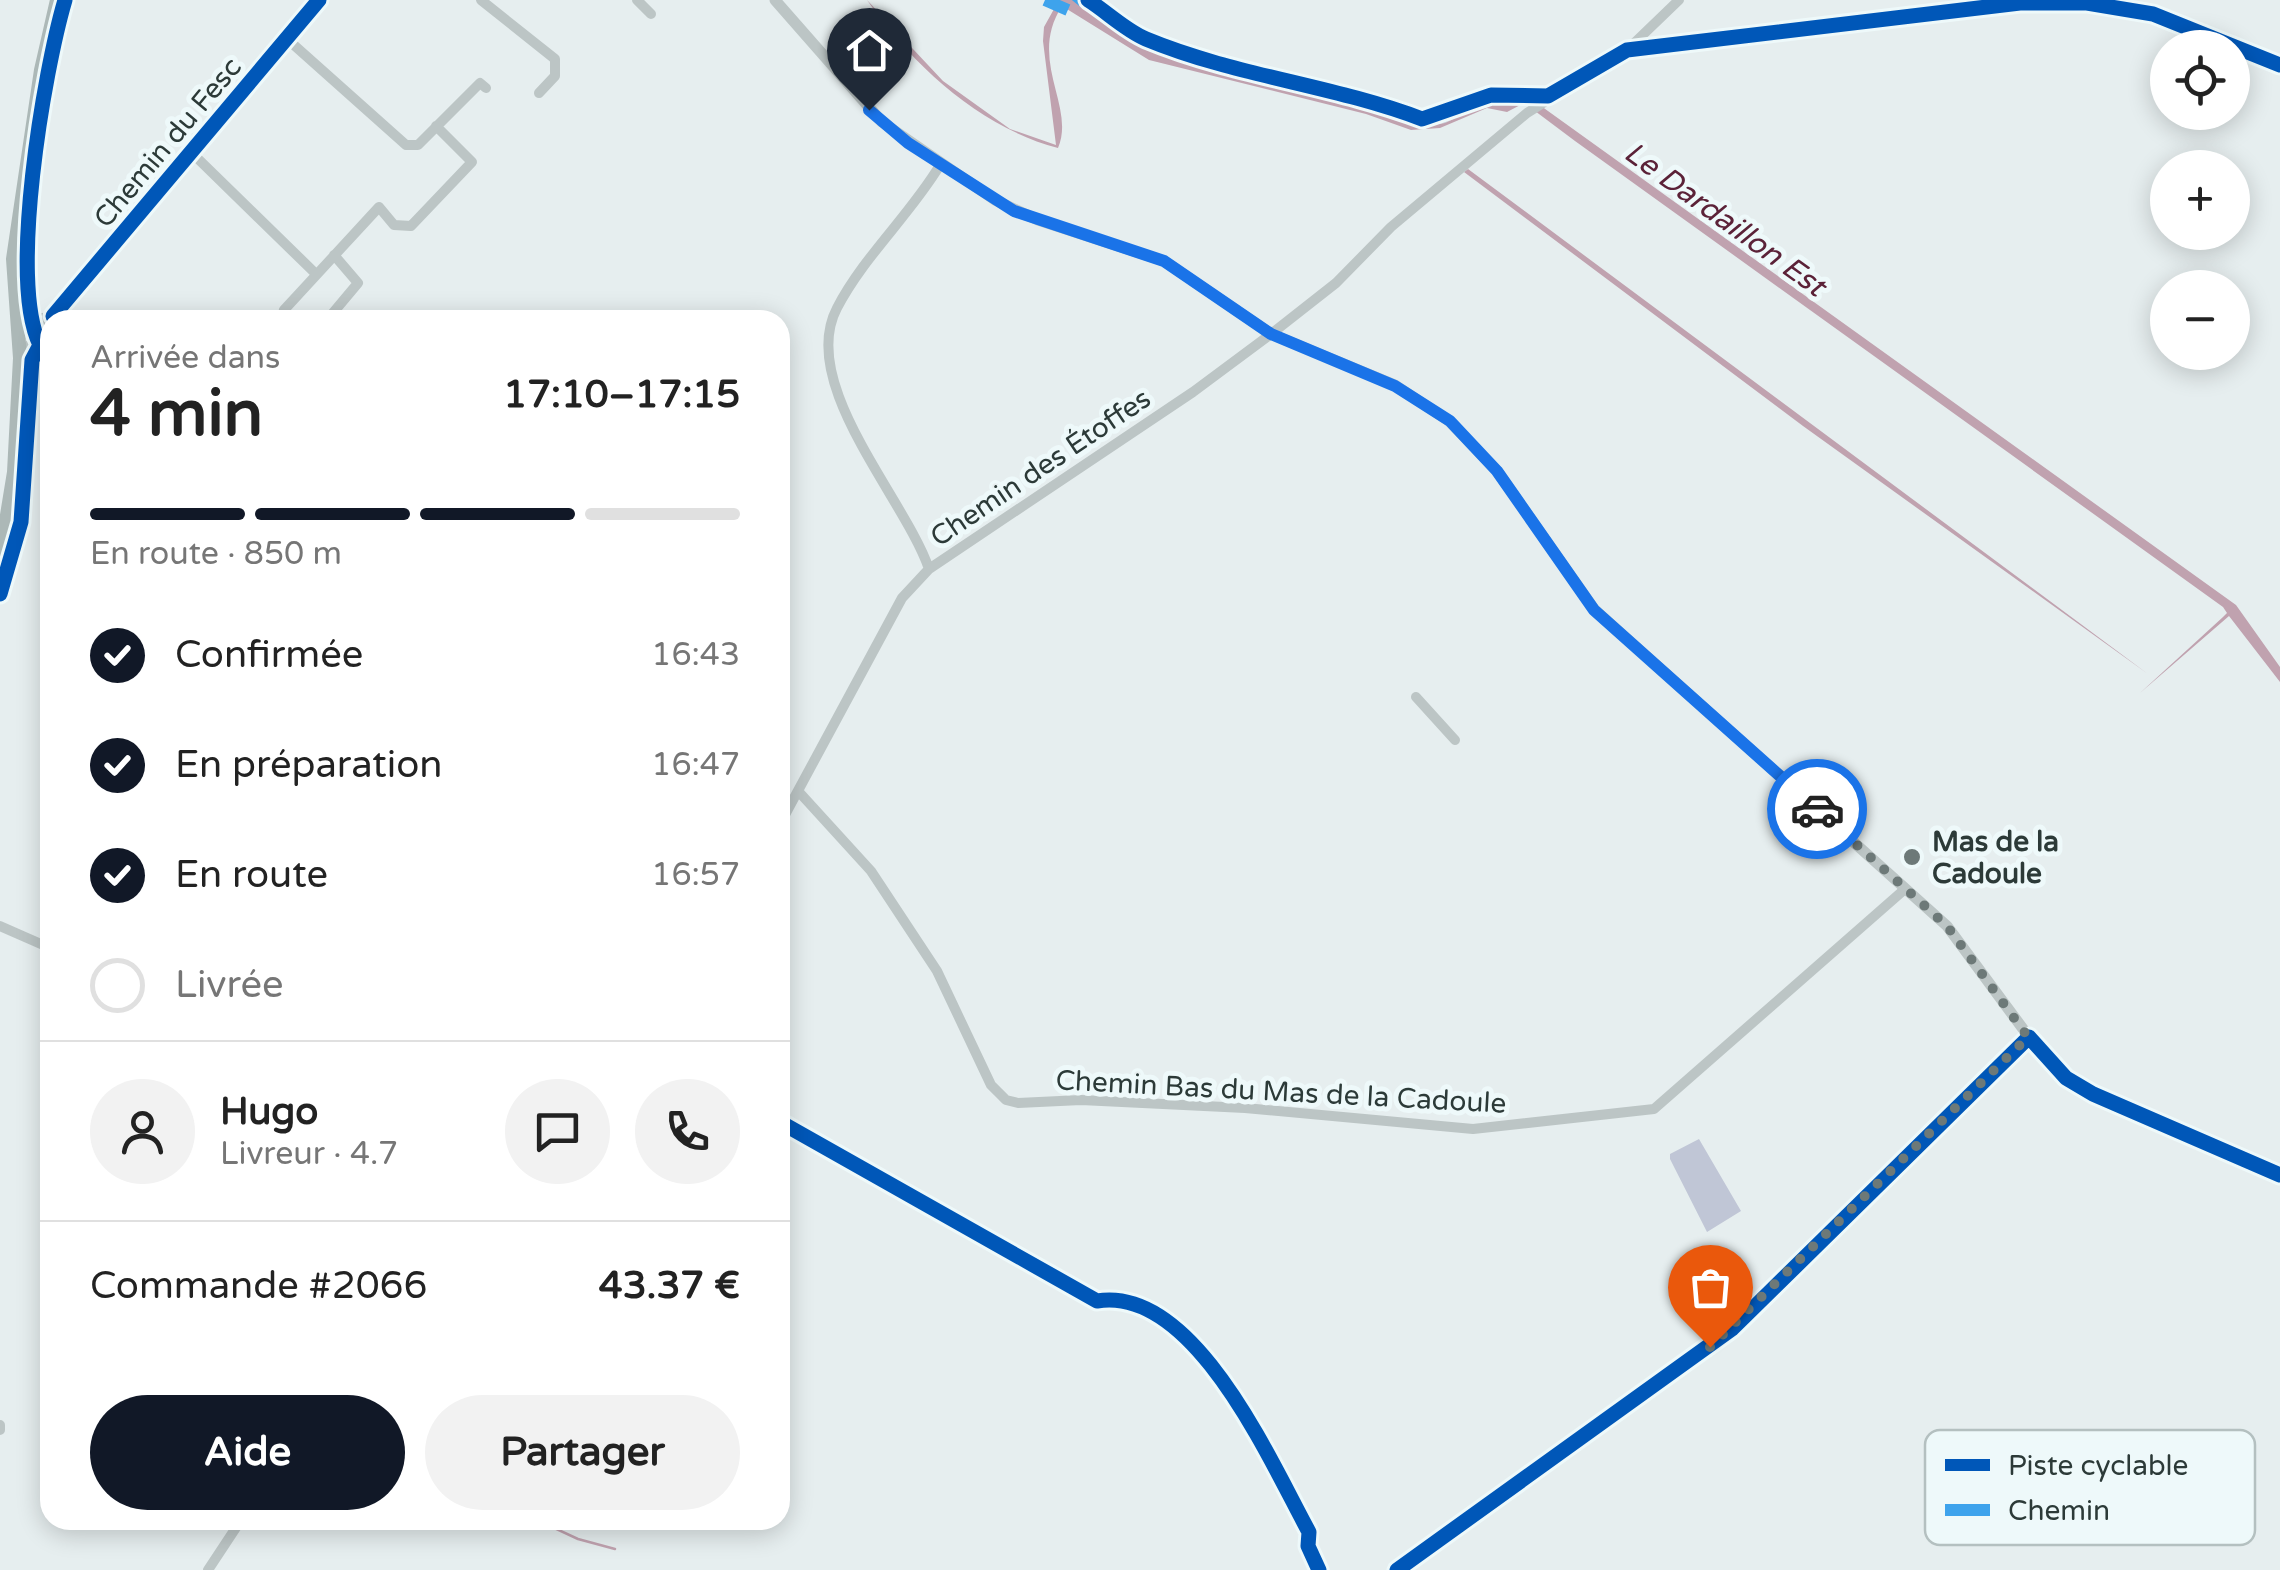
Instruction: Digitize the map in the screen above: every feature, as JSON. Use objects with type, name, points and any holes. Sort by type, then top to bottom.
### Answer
[{"type":"main road","points":[[0,558],[14,472],[20,358],[10,263],[25,194],[40,70],[57,0]]},
{"type":"main road","points":[[10,263],[22,299],[19,332]]},
{"type":"street","name":"Chemin du Fesc","points":[[59,310],[320,0]]},
{"type":"street","points":[[481,0],[555,59],[555,76],[539,93]]},
{"type":"street","points":[[636,0],[650,14]]},
{"type":"street","points":[[776,0],[869,110],[940,165],[1014,211],[1164,261],[1271,334],[1395,386],[1450,421],[1497,471],[1594,610],[1947,926],[2028,1037],[2066,1078],[2092,1094],[2280,1175]]},
{"type":"street","name":"Chemin des Étoffes","points":[[790,808],[902,598],[929,569],[1193,392],[1271,334],[1336,282],[1391,228],[1527,113],[1548,96],[1627,50],[1679,0]]},
{"type":"street","points":[[286,38],[406,145],[418,145],[480,83],[486,88]]},
{"type":"street","points":[[284,310],[379,208],[394,225],[411,226],[472,162],[436,126]]},
{"type":"street","points":[[191,152],[316,274]]},
{"type":"street","points":[[929,569],[913,533],[854,434],[832,364],[831,324],[846,294],[940,165]]},
{"type":"street","points":[[334,255],[358,283],[335,310]]},
{"type":"street","points":[[22,299],[33,320],[40,320]]},
{"type":"street","name":"Chemin du Fesc","points":[[20,358],[40,333]]},
{"type":"street","points":[[1416,697],[1455,740]]},
{"type":"street","name":"Chemin Bas du Mas de la Cadoule","points":[[800,792],[871,872],[937,971],[991,1085],[998,1095],[1018,1103],[1081,1100],[1245,1108],[1486,1130],[1654,1108],[1906,889]]},
{"type":"street","points":[[0,926],[40,944]]},
{"type":"street","points":[[1397,1570],[1732,1329],[2028,1037]]},
{"type":"street","points":[[208,1570],[234,1530]]},
{"type":"shaded area","points":[[867,0],[943,81],[1010,129],[1056,145],[1043,41],[1044,27],[1059,0],[1077,0],[1156,53],[1340,99],[1419,127],[1445,123],[1488,102],[1528,101],[1507,112],[1487,108],[1440,128],[1411,130],[1366,114],[1149,60],[1062,6],[1049,45],[1061,116],[1058,148],[1002,126],[951,91],[905,48]]},
{"type":"shaded area","points":[[1077,0],[1096,0],[1150,38],[1364,94],[1422,115],[1485,92],[1541,90],[1522,101],[1488,102],[1445,123],[1419,127],[1340,99],[1156,53]]},
{"type":"shaded area","points":[[1541,106],[2236,605],[2280,667],[2280,682],[2229,616],[2140,693],[2227,613],[2223,607],[1575,141],[1535,111]]},
{"type":"shaded area","points":[[1468,169],[2148,674],[1803,426],[1464,172]]},
{"type":"shaded area","points":[[1699,1139],[1741,1211],[1707,1232],[1670,1159],[1670,1154]]},
{"type":"waterway","points":[[559,1530],[615,1549]]},
{"type":"marked path","points":[[1045,0],[1070,11],[1079,0]]},
{"type":"cycle path","points":[[0,594],[21,522],[32,360],[40,345],[31,315],[28,226],[39,123],[65,0]]},
{"type":"cycle path","points":[[58,310],[319,0]]},
{"type":"cycle path","points":[[1088,0],[1138,35],[1180,52],[1354,97],[1422,119],[1491,95],[1548,96],[1627,50],[2020,3],[2087,3],[2153,14],[2280,65]]},
{"type":"cycle path","points":[[1397,1570],[1732,1329],[2029,1037],[2066,1078],[2093,1094],[2280,1175]]},
{"type":"cycle path","points":[[790,1128],[1097,1301],[1132,1303],[1166,1320],[1196,1348],[1250,1423],[1309,1532],[1308,1546],[1319,1570]]},
{"type":"way so far","points":[[1710,1347],[2028,1037],[1947,926],[1817,809]]},
{"type":"place","name":"Mas de la Cadoule","points":[[1912,857]]},
{"type":"route","points":[[869,110],[894,134],[1014,211],[1131,246],[1164,261],[1271,334],[1395,386],[1450,421],[1497,471],[1594,610],[1817,809]]},
{"type":"water label","name":"Le Dardaillon Est","points":[[1725,219]]}]
